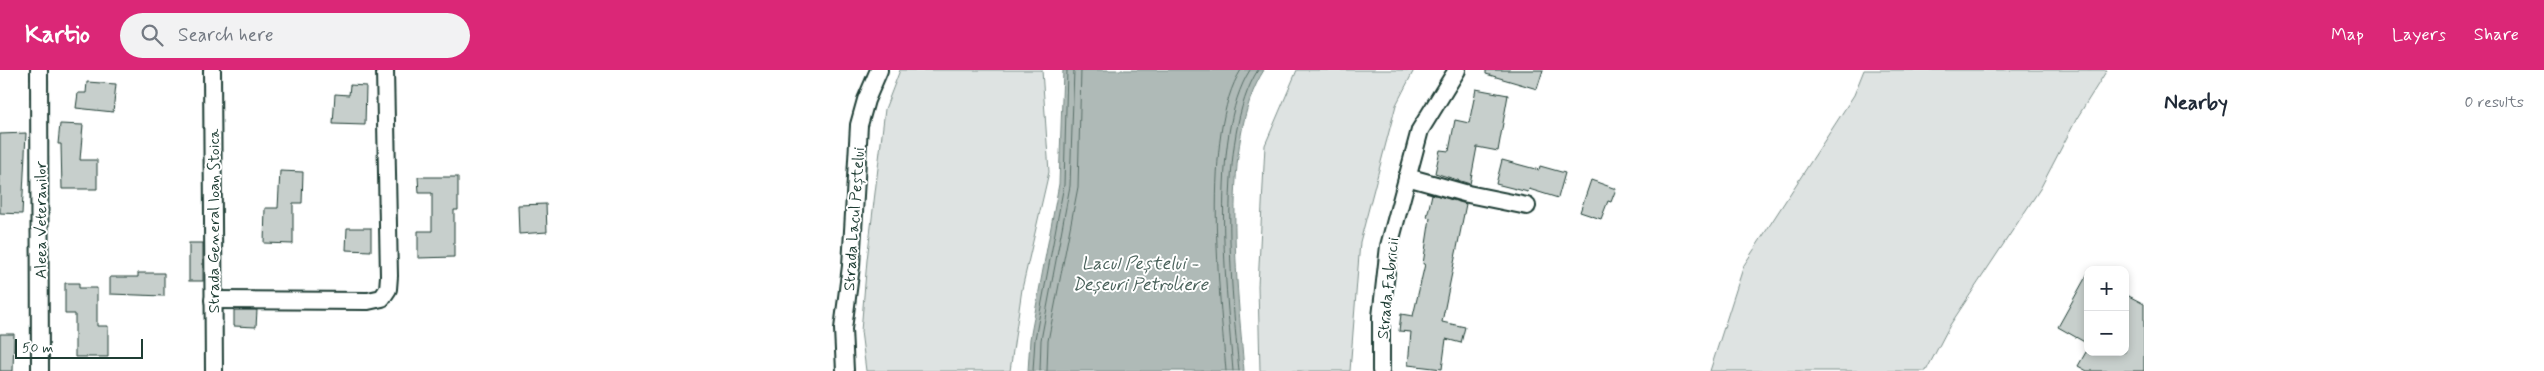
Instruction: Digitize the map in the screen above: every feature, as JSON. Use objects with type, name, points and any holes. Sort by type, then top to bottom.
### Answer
[{"type":"street","name":"Aleea Veteranilor","points":[[39,70],[40,371]]},
{"type":"street","name":"Strada General Ioan Stoica","points":[[212,70],[214,371]]},
{"type":"street","points":[[213,300],[368,301],[382,298],[388,289],[385,70]]},
{"type":"street","name":"Strada Lacul Peștelui","points":[[845,371],[843,329],[852,256],[859,125],[866,100],[880,70]]},
{"type":"street","name":"Strada Fabricii","points":[[1381,371],[1381,317],[1388,246],[1420,130],[1457,70]]},
{"type":"street","points":[[1407,177],[1468,194],[1527,206]]},
{"type":"shaded area","points":[[900,70],[1042,70],[1049,172],[1022,289],[1010,371],[866,371],[861,331],[867,260],[885,109]]},
{"type":"shaded area","points":[[1297,70],[1414,70],[1396,105],[1360,242],[1350,371],[1260,371],[1258,286],[1265,145]]},
{"type":"shaded area","points":[[1864,70],[2107,70],[2077,118],[2040,189],[1950,325],[1926,371],[1710,371],[1744,265],[1854,95]]},
{"type":"water","name":"Lacul Peștelui - Deșeuri Petroliere","points":[[1063,70],[1264,70],[1250,100],[1241,135],[1236,174],[1236,258],[1244,371],[1028,371],[1030,339],[1059,184]]},
{"type":"building","points":[[1486,70],[1543,70],[1537,89],[1486,74]]},
{"type":"building","points":[[87,82],[116,84],[113,112],[76,108],[78,93],[86,93]]},
{"type":"building","points":[[350,85],[366,86],[365,125],[333,124],[335,94],[349,95]]},
{"type":"building","points":[[1476,89],[1508,95],[1498,151],[1477,147],[1470,184],[1435,173],[1440,150],[1449,151],[1455,120],[1469,123]]},
{"type":"building","points":[[60,124],[83,125],[80,160],[97,160],[97,189],[62,189],[61,144],[58,144]]},
{"type":"building","points":[[26,133],[22,214],[0,213],[0,134]]},
{"type":"building","points":[[1502,160],[1539,170],[1540,166],[1565,173],[1558,198],[1529,189],[1528,192],[1496,184]]},
{"type":"building","points":[[280,171],[303,172],[302,203],[293,203],[293,244],[264,243],[265,208],[278,208]]},
{"type":"building","points":[[418,177],[458,177],[458,210],[454,210],[454,257],[418,258],[418,231],[432,231],[432,193],[419,193]]},
{"type":"building","points":[[1591,180],[1616,189],[1611,202],[1608,201],[1601,219],[1580,212]]},
{"type":"building","points":[[1432,194],[1466,204],[1442,322],[1465,327],[1461,343],[1446,339],[1442,369],[1408,365],[1411,332],[1399,331],[1401,314],[1413,316],[1425,264],[1423,264],[1430,218],[1427,217]]},
{"type":"building","points":[[546,204],[547,232],[519,234],[518,205]]},
{"type":"building","points":[[347,228],[371,228],[371,251],[346,250]]},
{"type":"building","points":[[189,243],[203,243],[203,281],[189,281]]},
{"type":"building","points":[[138,273],[164,273],[164,296],[110,294],[110,277],[138,277]]},
{"type":"building","points":[[2084,280],[2084,342],[2058,327]]},
{"type":"building","points":[[65,283],[79,283],[79,288],[97,288],[97,326],[108,326],[108,357],[75,357],[75,314],[65,314]]},
{"type":"building","points":[[2129,296],[2144,304],[2144,371],[2087,371],[2078,366],[2084,356],[2129,356]]},
{"type":"building","points":[[234,310],[257,310],[256,327],[234,326]]},
{"type":"building","points":[[0,334],[14,334],[13,371],[0,371]]}]
